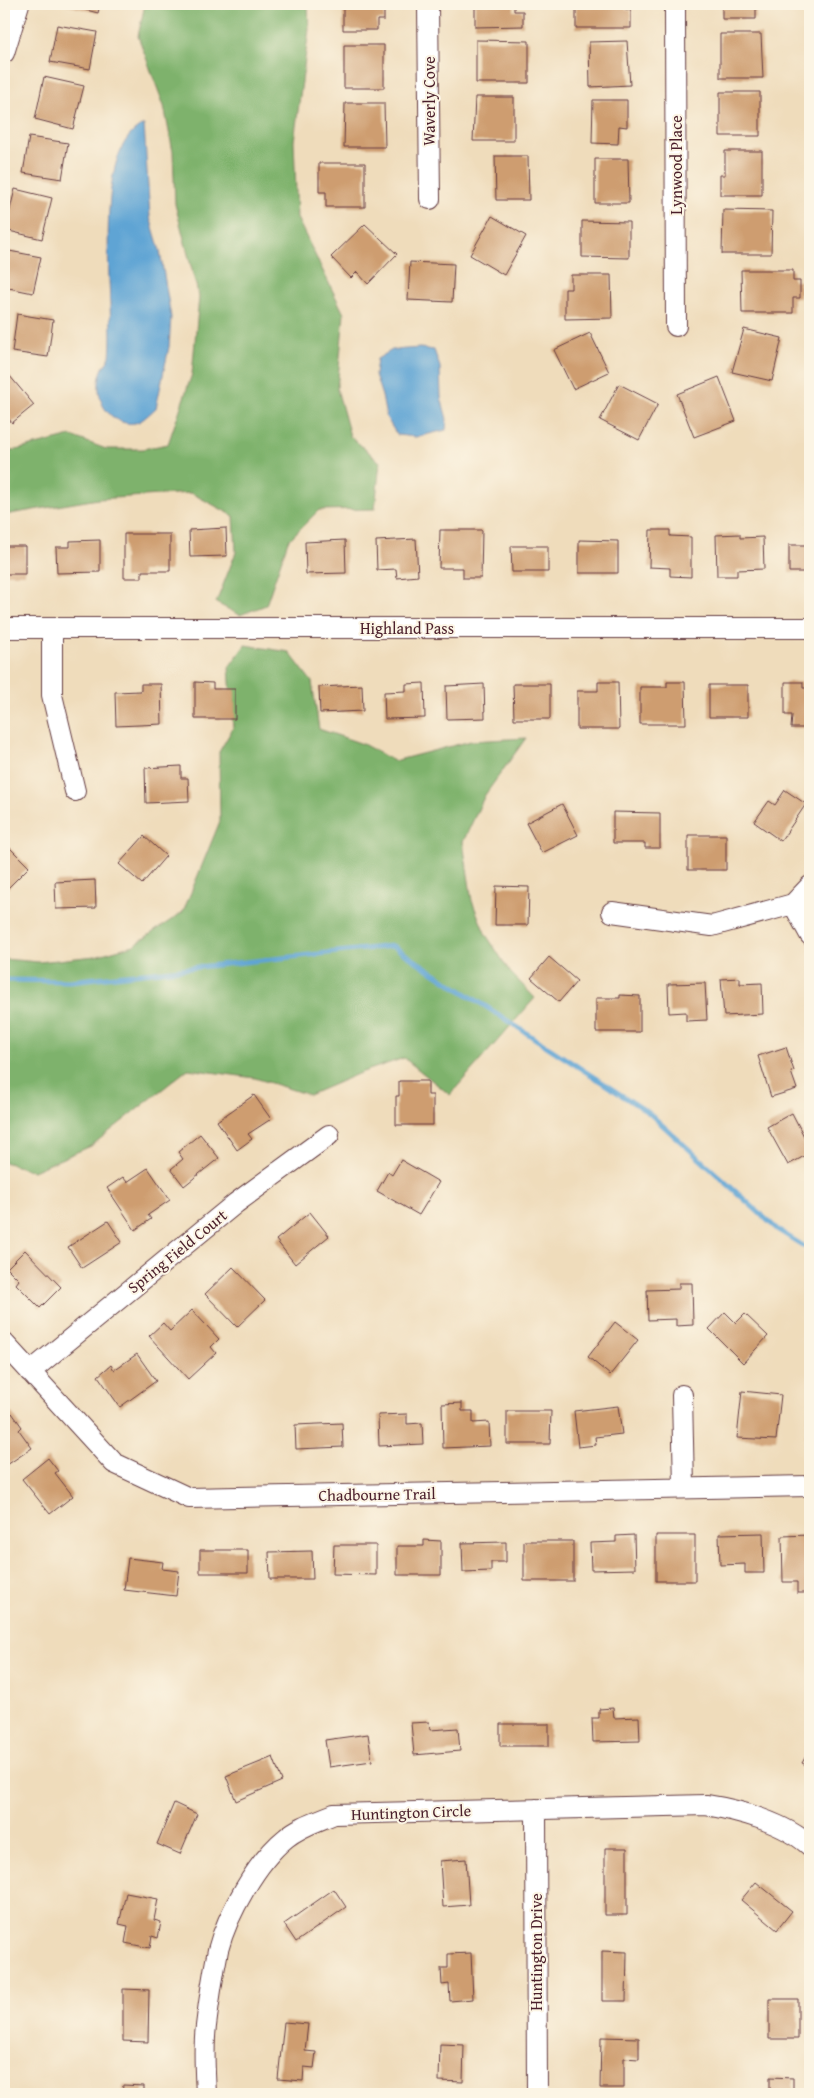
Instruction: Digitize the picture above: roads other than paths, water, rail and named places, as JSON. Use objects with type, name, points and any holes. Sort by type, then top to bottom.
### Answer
[{"type":"street","points":[[4,53],[19,4]]},
{"type":"street","name":"Waverly Cove","points":[[428,4],[430,199]]},
{"type":"street","name":"Lynwood Place","points":[[675,4],[676,326]]},
{"type":"street","name":"Highland Pass","points":[[4,628],[810,628]]},
{"type":"street","points":[[52,628],[52,695],[75,791]]},
{"type":"street","points":[[612,912],[712,926],[793,904],[810,886]]},
{"type":"street","points":[[793,904],[810,935]]},
{"type":"street","name":"Spring Field Court","points":[[30,1372],[236,1203],[329,1135]]},
{"type":"street","name":"Chadbourne Trail","points":[[4,1343],[114,1463],[189,1498],[810,1486]]},
{"type":"street","points":[[682,1395],[684,1488]]},
{"type":"street","name":"Huntington Circle","points":[[206,2094],[206,2027],[219,1949],[238,1900],[268,1857],[286,1838],[308,1824],[334,1814],[706,1805],[734,1810],[780,1827],[810,1846]]},
{"type":"street","name":"Huntington Drive","points":[[536,1809],[537,2094]]},
{"type":"water","points":[[144,125],[150,217],[160,251],[171,317],[169,347],[156,408],[140,421],[125,423],[119,421],[107,411],[99,393],[99,379],[110,356],[108,231],[110,195],[116,164],[127,139]]},
{"type":"water","points":[[420,348],[434,350],[440,367],[441,397],[447,419],[446,430],[416,437],[397,435],[386,417],[375,375],[377,359],[392,350]]},
{"type":"waterway","points":[[4,980],[70,981],[393,946],[649,1113],[778,1230],[810,1250]]}]
